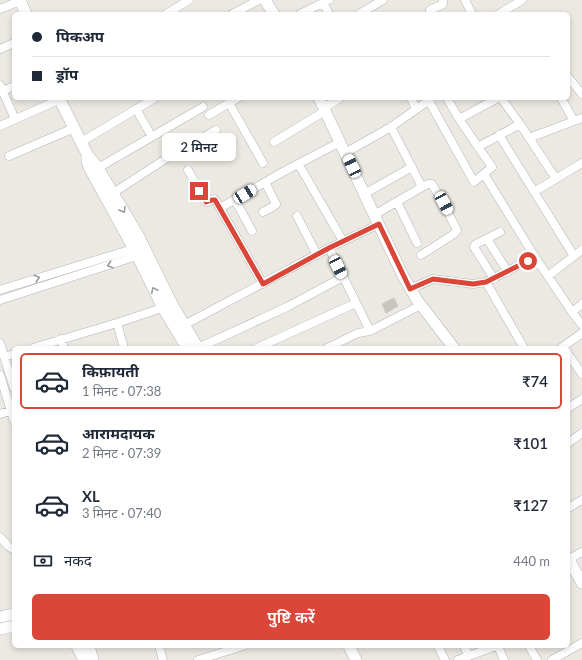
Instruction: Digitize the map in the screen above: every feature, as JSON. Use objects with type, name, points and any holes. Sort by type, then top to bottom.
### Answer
[{"type":"street","points":[[169,12],[189,0]]},
{"type":"street","points":[[236,12],[259,0]]},
{"type":"street","points":[[265,0],[273,12]]},
{"type":"street","points":[[362,12],[383,0]]},
{"type":"street","points":[[430,12],[430,10],[443,4],[443,0]]},
{"type":"street","points":[[465,0],[471,12]]},
{"type":"street","points":[[502,12],[522,0]]},
{"type":"street","points":[[0,9],[20,1],[25,12]]},
{"type":"street","points":[[304,12],[326,2],[328,12]]},
{"type":"street","points":[[0,49],[12,44]]},
{"type":"street","points":[[570,79],[582,94]]},
{"type":"street","points":[[12,86],[1,89],[15,119]]},
{"type":"street","points":[[0,126],[57,100]]},
{"type":"street","points":[[62,100],[87,154],[113,192],[140,251],[187,346]]},
{"type":"street","points":[[81,142],[152,100]]},
{"type":"street","points":[[209,115],[234,100]]},
{"type":"street","points":[[274,142],[323,106],[336,100]]},
{"type":"street","points":[[413,100],[416,109]]},
{"type":"street","points":[[345,153],[390,127],[429,100]]},
{"type":"street","points":[[431,100],[474,182],[492,167],[459,119],[448,100]]},
{"type":"street","points":[[459,119],[494,100]]},
{"type":"street","points":[[502,100],[556,179]]},
{"type":"street","points":[[562,100],[574,121]]},
{"type":"street","points":[[229,103],[263,163]]},
{"type":"street","points":[[323,106],[410,289],[452,346]]},
{"type":"street","points":[[98,168],[203,107]]},
{"type":"street","points":[[136,110],[152,137]]},
{"type":"street","points":[[529,138],[582,118]]},
{"type":"street","points":[[478,147],[520,124]]},
{"type":"street","points":[[390,127],[422,186]]},
{"type":"street","points":[[9,156],[74,128]]},
{"type":"street","points":[[113,192],[167,158],[216,130]]},
{"type":"street","points":[[499,135],[574,256]]},
{"type":"street","points":[[220,208],[340,142]]},
{"type":"street","points":[[87,154],[89,167],[140,251]]},
{"type":"street","points":[[534,192],[582,163]]},
{"type":"street","points":[[299,165],[343,241]]},
{"type":"street","points":[[364,194],[412,167]]},
{"type":"street","points":[[188,170],[205,201],[215,200],[263,284]]},
{"type":"street","points":[[484,174],[535,257],[582,325]]},
{"type":"street","points":[[263,212],[276,204],[265,182]]},
{"type":"street","points":[[184,325],[343,241],[377,219],[397,202],[422,186],[432,184],[444,203],[457,230],[454,234],[421,255]]},
{"type":"street","points":[[235,200],[252,231]]},
{"type":"street","points":[[397,202],[417,243]]},
{"type":"street","points":[[296,216],[316,255]]},
{"type":"street","points":[[500,232],[474,247],[523,346]]},
{"type":"street","points":[[487,239],[508,272]]},
{"type":"street","points":[[329,248],[370,330]]},
{"type":"street","points":[[548,276],[582,250]]},
{"type":"street","points":[[0,290],[140,251]]},
{"type":"street","points":[[0,300],[140,251]]},
{"type":"street","points":[[410,289],[433,279],[473,284],[490,281],[535,257]]},
{"type":"street","points":[[202,346],[287,307],[343,277]]},
{"type":"street","points":[[261,346],[356,303]]},
{"type":"street","points":[[572,312],[582,304]]},
{"type":"street","points":[[331,346],[358,333],[370,330],[421,305]]},
{"type":"street","points":[[40,346],[168,306]]},
{"type":"street","points":[[168,306],[184,325],[197,346]]},
{"type":"street","points":[[117,323],[123,346]]},
{"type":"street","points":[[565,346],[582,333]]},
{"type":"street","points":[[61,340],[63,346]]},
{"type":"street","points":[[0,343],[12,382]]},
{"type":"street","points":[[4,357],[12,355]]},
{"type":"street","points":[[570,357],[582,374]]},
{"type":"street","points":[[0,375],[12,410],[0,414]]},
{"type":"street","points":[[570,407],[582,399]]},
{"type":"street","points":[[570,442],[582,433]]},
{"type":"street","points":[[570,507],[582,500]]},
{"type":"street","points":[[1,536],[8,546],[12,549]]},
{"type":"street","points":[[570,558],[582,552]]},
{"type":"street","points":[[570,562],[582,583]]},
{"type":"street","points":[[0,617],[12,614]]},
{"type":"street","points":[[0,629],[12,626]]},
{"type":"street","points":[[552,660],[582,644]]},
{"type":"street","points":[[78,648],[84,660]]},
{"type":"street","points":[[90,648],[93,660]]},
{"type":"street","points":[[159,648],[163,660]]},
{"type":"street","points":[[198,660],[237,648]]},
{"type":"street","points":[[342,648],[349,660]]},
{"type":"street","points":[[350,648],[356,660]]},
{"type":"street","points":[[439,648],[445,660]]},
{"type":"street","points":[[465,648],[469,656]]},
{"type":"street","points":[[458,660],[491,648]]},
{"type":"street","points":[[498,648],[504,660]]},
{"type":"street","points":[[530,648],[537,660]]},
{"type":"building","points":[[394,298],[398,306],[386,313],[382,304]]},
{"type":"route","points":[[199,191],[206,202],[215,200],[263,284],[329,248],[379,224],[410,289],[433,279],[479,284],[494,279],[528,261]]}]
